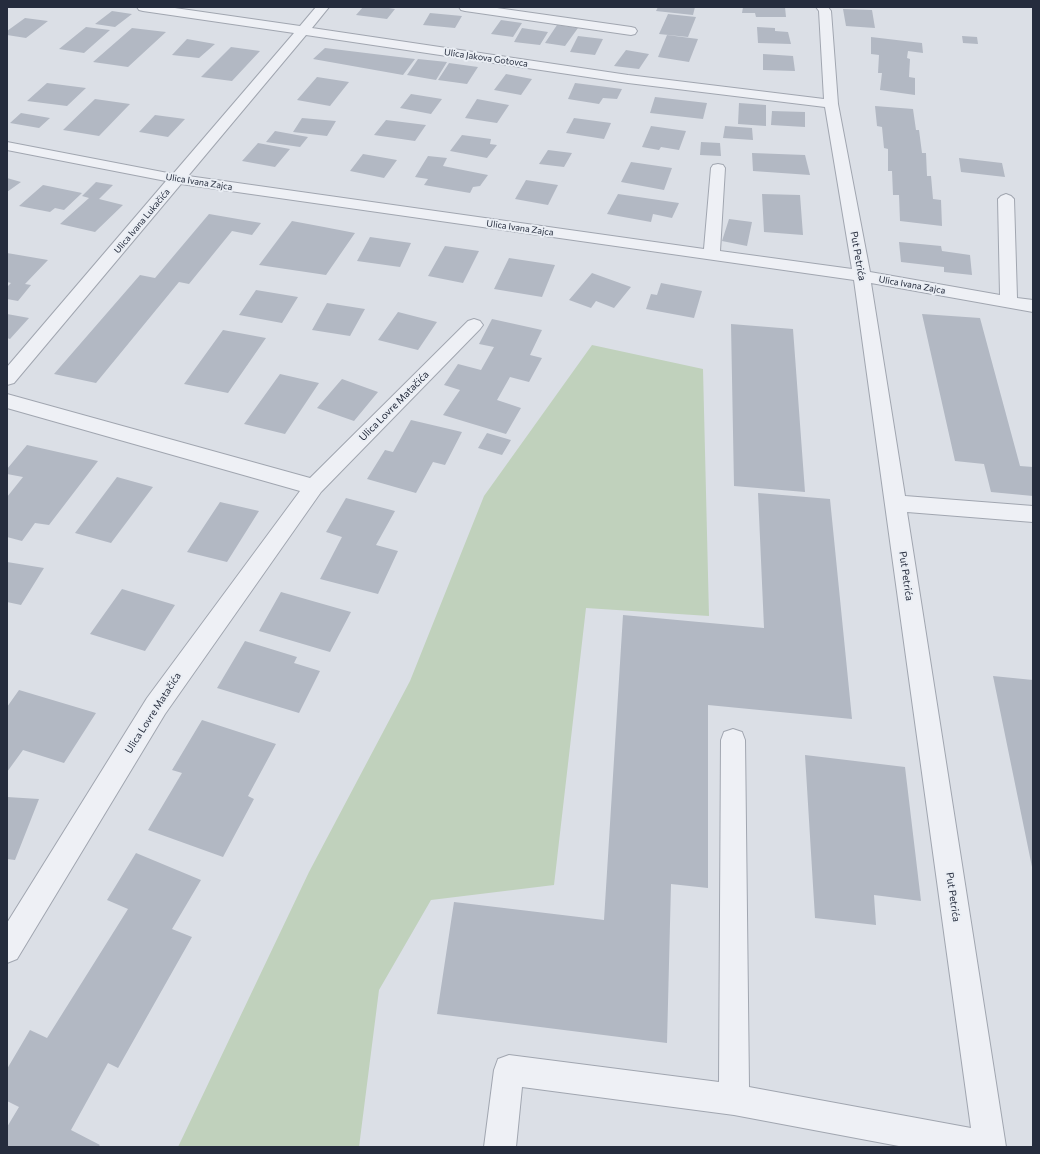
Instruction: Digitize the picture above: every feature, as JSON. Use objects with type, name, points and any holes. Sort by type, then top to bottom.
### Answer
[{"type":"street","name":"Ulica Jakova Gotovca","points":[[143,7],[628,79],[831,104]]},
{"type":"street","name":"Ulica Ivana Lukačića","points":[[7,379],[322,7]]},
{"type":"street","points":[[465,7],[631,31]]},
{"type":"street","name":"Put Petrića","points":[[822,7],[825,11],[831,104],[862,276],[990,1147]]},
{"type":"street","name":"Ulica Ivana Zajca","points":[[7,146],[177,179],[862,276],[1033,306]]},
{"type":"street","points":[[712,255],[718,168]]},
{"type":"street","points":[[1006,200],[1009,302]]},
{"type":"street","name":"Ulica Lovre Matačića","points":[[7,949],[156,706],[314,487],[474,325]]},
{"type":"street","points":[[7,402],[314,487]]},
{"type":"street","points":[[895,503],[1033,514]]},
{"type":"street","points":[[733,740],[734,1100]]},
{"type":"street","points":[[500,1147],[509,1070],[734,1100],[990,1147]]},
{"type":"green space","points":[[592,345],[703,369],[709,616],[586,608],[554,885],[431,900],[379,990],[359,1147],[178,1147],[309,872],[410,681],[484,496]]},
{"type":"building","points":[[363,7],[383,7],[395,9],[387,19],[356,15]]},
{"type":"building","points":[[658,7],[695,7],[693,15],[656,11]]},
{"type":"building","points":[[743,7],[785,7],[786,17],[756,17],[755,13],[742,13]]},
{"type":"building","points":[[843,9],[872,10],[875,28],[846,26]]},
{"type":"building","points":[[112,11],[132,14],[115,27],[95,24]]},
{"type":"building","points":[[430,13],[462,16],[455,28],[423,25]]},
{"type":"building","points":[[668,14],[696,17],[688,37],[659,34]]},
{"type":"building","points":[[25,18],[48,21],[26,38],[7,35],[7,31]]},
{"type":"building","points":[[501,20],[522,23],[513,37],[491,34]]},
{"type":"building","points":[[557,25],[578,28],[565,46],[545,43]]},
{"type":"building","points":[[86,27],[110,30],[84,53],[59,49]]},
{"type":"building","points":[[757,27],[775,28],[775,31],[788,32],[791,44],[758,43]]},
{"type":"building","points":[[132,28],[166,32],[128,67],[93,62]]},
{"type":"building","points":[[522,28],[548,32],[540,45],[514,42]]},
{"type":"building","points":[[667,35],[698,39],[689,62],[658,57]]},
{"type":"building","points":[[578,36],[603,39],[595,55],[570,52]]},
{"type":"building","points":[[962,36],[977,37],[978,44],[963,43]]},
{"type":"building","points":[[871,37],[922,43],[923,53],[908,51],[907,58],[910,59],[909,77],[915,78],[915,95],[880,90],[882,73],[878,73],[879,55],[871,54]]},
{"type":"building","points":[[187,39],[215,44],[199,58],[172,55]]},
{"type":"building","points":[[231,47],[260,51],[232,81],[201,77]]},
{"type":"building","points":[[325,48],[415,59],[403,75],[313,59]]},
{"type":"building","points":[[626,50],[649,54],[639,69],[614,66]]},
{"type":"building","points":[[763,54],[793,56],[795,71],[763,70]]},
{"type":"building","points":[[418,59],[447,62],[436,80],[407,75]]},
{"type":"building","points":[[449,63],[478,67],[467,84],[438,80]]},
{"type":"building","points":[[506,74],[532,79],[521,95],[494,90]]},
{"type":"building","points":[[317,77],[349,82],[330,106],[297,100]]},
{"type":"building","points":[[47,83],[86,88],[67,106],[27,101]]},
{"type":"building","points":[[575,83],[622,89],[617,99],[603,98],[599,104],[568,99]]},
{"type":"building","points":[[411,94],[442,99],[431,114],[400,108]]},
{"type":"building","points":[[655,97],[707,103],[703,119],[650,113]]},
{"type":"building","points":[[95,99],[130,104],[99,136],[63,130]]},
{"type":"building","points":[[477,99],[509,105],[497,123],[465,118]]},
{"type":"building","points":[[739,103],[766,105],[766,126],[738,124]]},
{"type":"building","points":[[875,106],[913,109],[916,130],[919,130],[922,153],[926,153],[927,176],[931,176],[933,199],[941,200],[942,226],[900,221],[899,195],[893,195],[892,171],[888,171],[888,149],[884,148],[882,127],[877,126]]},
{"type":"building","points":[[772,111],[805,112],[805,127],[771,125]]},
{"type":"building","points":[[21,113],[50,118],[39,128],[10,123]]},
{"type":"building","points":[[155,115],[185,119],[168,137],[139,132]]},
{"type":"building","points":[[302,118],[336,121],[327,136],[293,132]]},
{"type":"building","points":[[574,118],[611,123],[604,139],[566,133]]},
{"type":"building","points":[[386,120],[426,125],[415,141],[374,135]]},
{"type":"building","points":[[651,126],[686,131],[679,150],[661,147],[659,150],[642,147]]},
{"type":"building","points":[[725,126],[752,128],[753,140],[723,138]]},
{"type":"building","points":[[275,131],[308,137],[300,147],[266,142]]},
{"type":"building","points":[[462,135],[491,139],[490,144],[497,145],[487,158],[450,151]]},
{"type":"building","points":[[701,142],[720,143],[721,156],[700,155]]},
{"type":"building","points":[[258,143],[290,149],[275,167],[242,161]]},
{"type":"building","points":[[548,150],[572,153],[564,167],[539,164]]},
{"type":"building","points":[[752,153],[805,155],[810,175],[753,171]]},
{"type":"building","points":[[363,154],[397,160],[384,178],[350,171]]},
{"type":"building","points":[[428,156],[447,158],[443,166],[488,175],[480,186],[473,187],[470,193],[424,185],[428,179],[415,177]]},
{"type":"building","points":[[959,158],[1002,163],[1005,177],[961,172]]},
{"type":"building","points":[[631,162],[672,168],[664,190],[621,182]]},
{"type":"building","points":[[7,178],[21,182],[7,192]]},
{"type":"building","points":[[526,180],[558,185],[548,205],[515,199]]},
{"type":"building","points":[[96,182],[113,185],[99,199],[123,205],[95,232],[60,224],[89,198],[82,196]]},
{"type":"building","points":[[43,185],[82,193],[64,210],[55,208],[50,212],[19,206]]},
{"type":"building","points":[[618,194],[679,203],[672,218],[653,214],[651,222],[607,214]]},
{"type":"building","points":[[762,194],[800,195],[803,235],[764,232]]},
{"type":"building","points":[[209,214],[261,223],[252,235],[232,231],[189,284],[179,282],[96,383],[54,374],[140,275],[155,278]]},
{"type":"building","points":[[729,219],[752,222],[747,246],[722,241]]},
{"type":"building","points":[[292,221],[355,233],[326,275],[259,265]]},
{"type":"building","points":[[370,237],[411,243],[400,267],[357,261]]},
{"type":"building","points":[[899,242],[941,246],[942,251],[970,255],[972,275],[944,272],[944,267],[901,262]]},
{"type":"building","points":[[445,246],[479,251],[463,283],[428,276]]},
{"type":"building","points":[[7,253],[48,260],[25,284],[31,285],[18,301],[7,299],[7,287],[11,283],[7,282]]},
{"type":"building","points":[[509,258],[555,265],[542,297],[494,289]]},
{"type":"building","points":[[592,273],[631,287],[614,308],[596,301],[591,308],[569,300]]},
{"type":"building","points":[[661,283],[702,291],[694,318],[646,309],[651,294],[657,295]]},
{"type":"building","points":[[256,290],[298,297],[282,323],[239,315]]},
{"type":"building","points":[[327,303],[365,309],[350,336],[312,330]]},
{"type":"building","points":[[398,312],[437,322],[418,350],[378,340]]},
{"type":"building","points":[[7,314],[29,318],[10,339],[7,338]]},
{"type":"building","points":[[922,314],[980,318],[1020,466],[1033,467],[1033,496],[991,492],[984,464],[955,461]]},
{"type":"building","points":[[492,319],[542,330],[530,355],[542,358],[529,382],[510,377],[497,400],[521,408],[506,434],[443,415],[460,390],[444,385],[458,364],[481,370],[494,347],[479,344]]},
{"type":"building","points":[[731,324],[793,329],[805,492],[734,486]]},
{"type":"building","points":[[223,330],[266,338],[228,393],[184,384]]},
{"type":"building","points":[[280,374],[319,383],[285,434],[244,424]]},
{"type":"building","points":[[342,379],[378,392],[354,421],[317,408]]},
{"type":"building","points":[[411,420],[462,432],[445,465],[433,462],[416,493],[367,479],[385,450],[393,452]]},
{"type":"building","points":[[487,433],[511,440],[502,455],[478,448]]},
{"type":"building","points":[[27,445],[98,461],[49,525],[35,523],[22,541],[7,537],[7,497],[23,477],[7,474],[7,469]]},
{"type":"building","points":[[117,477],[153,487],[111,543],[75,533]]},
{"type":"building","points":[[758,493],[830,499],[852,719],[708,705],[708,888],[671,884],[667,1043],[437,1014],[454,902],[604,920],[623,615],[764,628]]},
{"type":"building","points":[[346,498],[395,511],[376,545],[398,551],[378,594],[320,579],[342,537],[326,532]]},
{"type":"building","points":[[220,502],[259,511],[227,562],[187,552]]},
{"type":"building","points":[[7,562],[44,568],[21,605],[7,602]]},
{"type":"building","points":[[122,589],[175,605],[145,651],[90,634]]},
{"type":"building","points":[[281,592],[351,612],[330,652],[259,631]]},
{"type":"building","points":[[245,641],[297,657],[294,663],[320,671],[299,713],[217,688]]},
{"type":"building","points":[[993,676],[1033,680],[1033,867],[1032,867]]},
{"type":"building","points":[[19,690],[96,713],[64,763],[23,750],[7,772],[7,707]]},
{"type":"building","points":[[202,720],[276,744],[248,796],[254,799],[223,857],[148,830],[182,773],[172,770]]},
{"type":"building","points":[[805,755],[905,767],[921,901],[874,895],[876,925],[815,918]]},
{"type":"building","points":[[7,797],[39,799],[15,860],[7,859]]},
{"type":"building","points":[[136,853],[201,880],[172,929],[192,937],[118,1068],[108,1063],[71,1130],[100,1145],[98,1147],[7,1147],[7,1127],[19,1107],[7,1101],[7,1069],[30,1030],[47,1038],[128,909],[107,900]]}]
